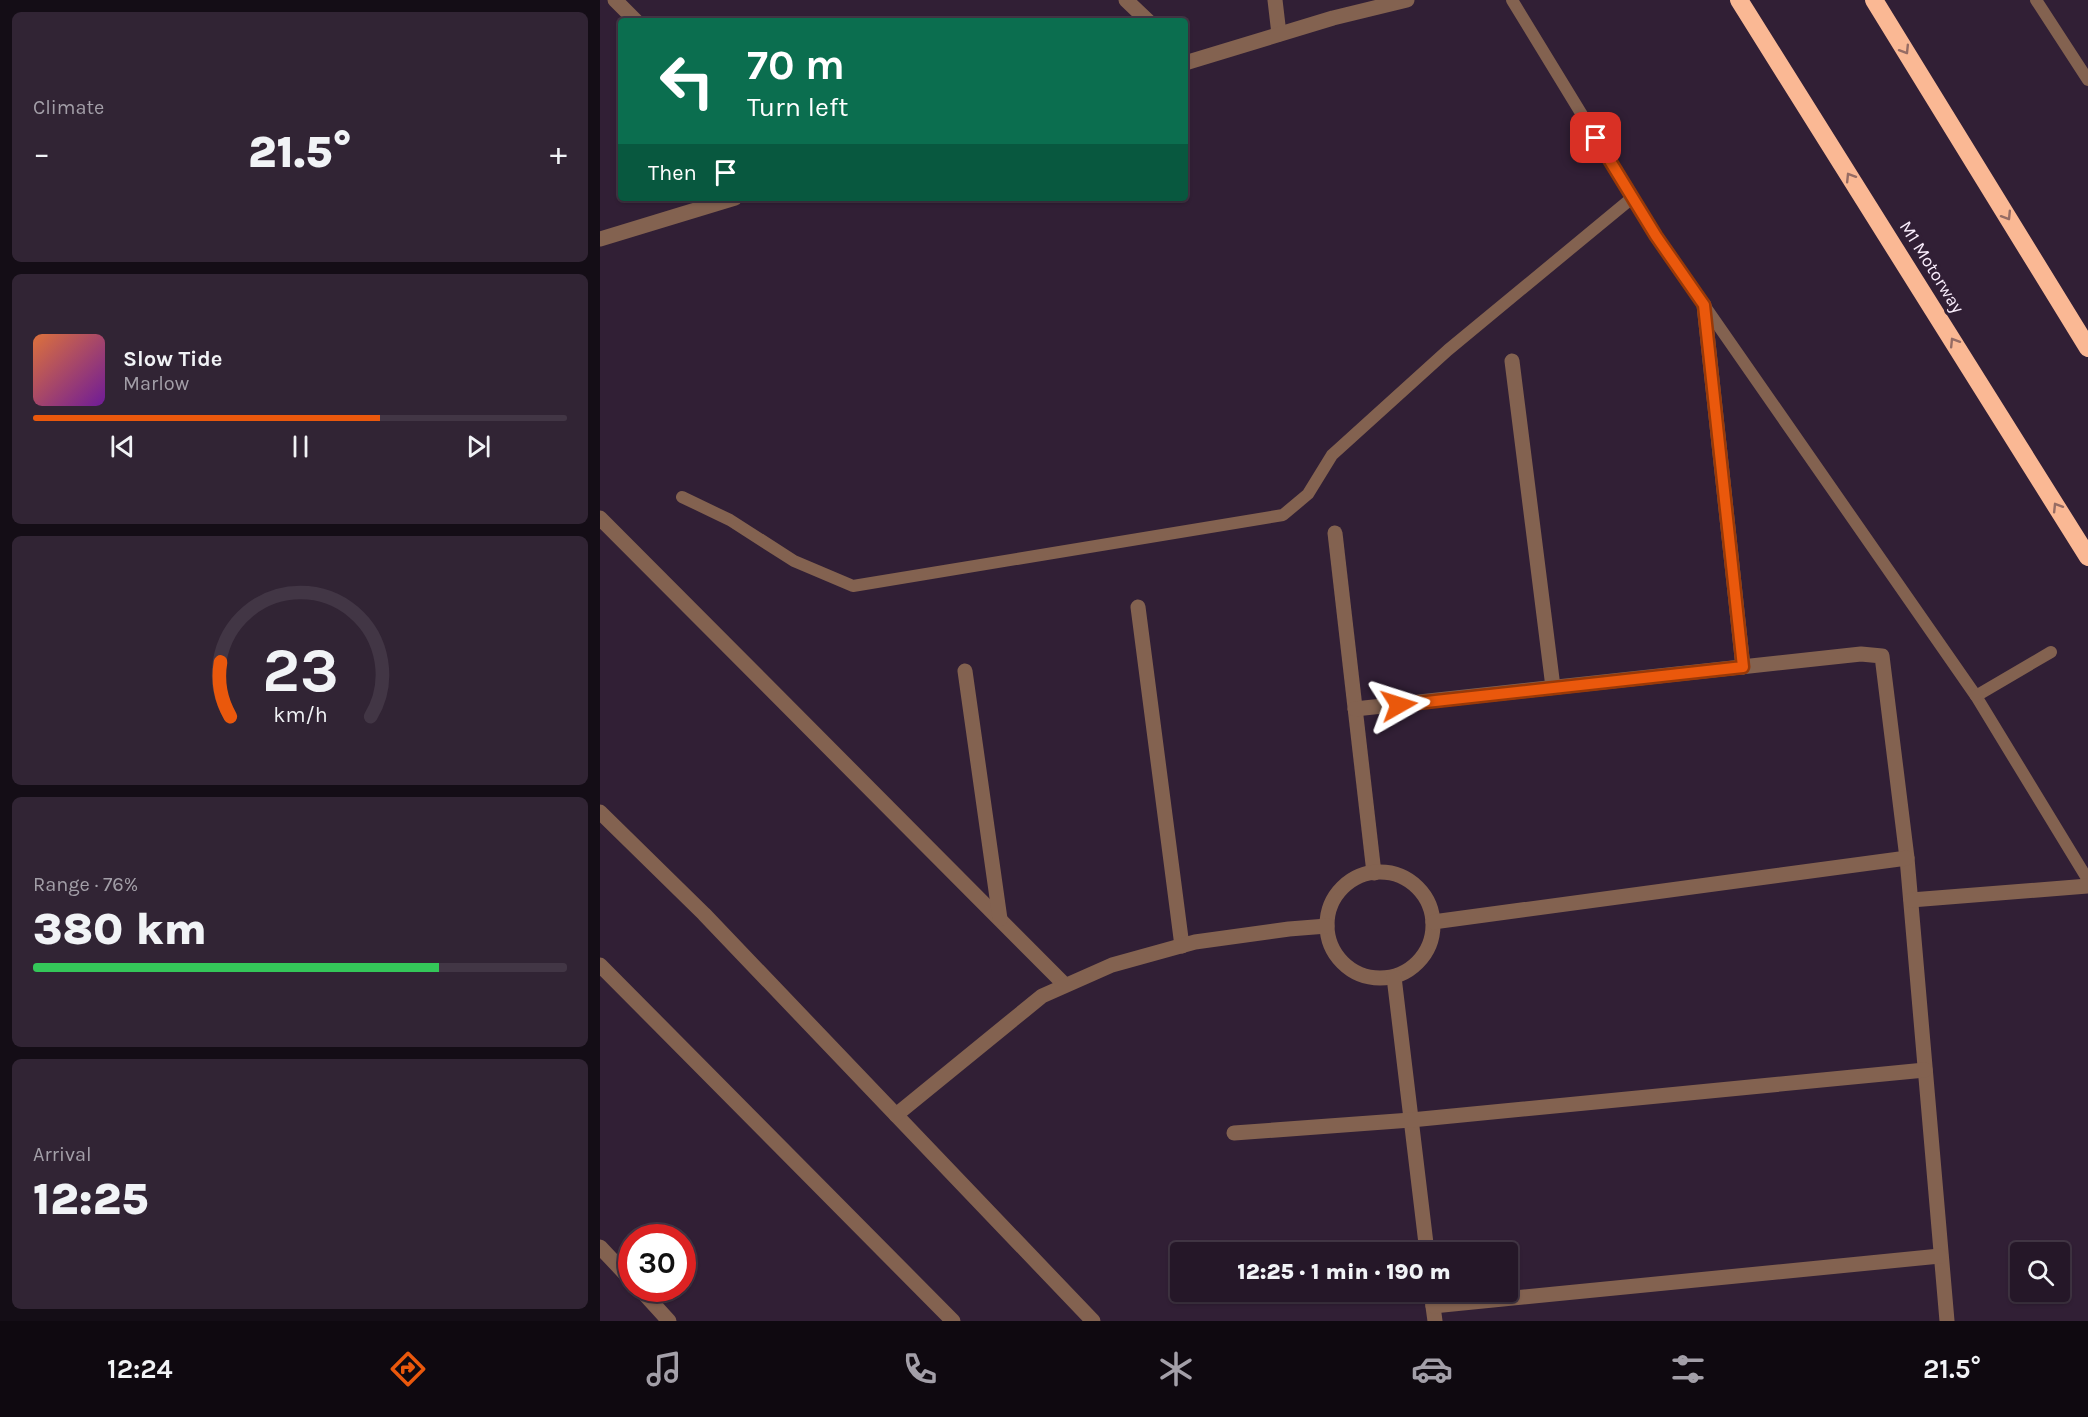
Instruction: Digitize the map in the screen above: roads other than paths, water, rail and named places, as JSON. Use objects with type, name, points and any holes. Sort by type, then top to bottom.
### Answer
[{"type":"highway","name":"M1 Motorway","points":[[1739,0],[2088,557]]},
{"type":"highway","points":[[1874,0],[2088,348]]},
{"type":"street","points":[[615,0],[633,18]]},
{"type":"street","points":[[1126,0],[1145,18]]},
{"type":"street","points":[[1275,0],[1279,34]]},
{"type":"street","points":[[1188,60],[1407,0]]},
{"type":"street","points":[[600,239],[725,201]]},
{"type":"street","points":[[1704,305],[1743,667]]},
{"type":"street","points":[[1512,361],[1553,687]]},
{"type":"street","points":[[600,518],[1065,986]]},
{"type":"street","points":[[1335,533],[1374,873]]},
{"type":"street","points":[[1138,607],[1182,946]]},
{"type":"street","points":[[1355,710],[1861,654],[1882,656],[1907,858],[1947,1321]]},
{"type":"street","points":[[965,671],[1000,920]]},
{"type":"street","points":[[600,812],[704,914],[1093,1321]]},
{"type":"street","points":[[1433,922],[1907,858]]},
{"type":"street","points":[[1387,872],[1407,879],[1423,892],[1432,911],[1433,922],[1434,932],[1427,952],[1413,968],[1394,977],[1374,979],[1354,972],[1338,958],[1328,940],[1327,919],[1333,899],[1347,883],[1366,873],[1387,872]]},
{"type":"street","points":[[1911,900],[2088,886]]},
{"type":"street","points":[[896,1116],[1042,996],[1112,964],[1196,942],[1327,926]]},
{"type":"street","points":[[600,965],[953,1321]]},
{"type":"street","points":[[1394,977],[1426,1242]]},
{"type":"street","points":[[1233,1133],[1411,1120],[1925,1070]]},
{"type":"street","points":[[600,1247],[618,1266]]},
{"type":"street","points":[[1433,1306],[1940,1256]]},
{"type":"street","points":[[652,1302],[669,1321]]},
{"type":"lane","points":[[1512,0],[1656,236],[1976,696],[2088,880]]},
{"type":"lane","points":[[2036,0],[2088,80]]},
{"type":"lane","points":[[682,497],[730,520],[794,561],[853,586],[1283,515],[1308,494],[1332,455],[1448,350],[1632,198]]},
{"type":"lane","points":[[1976,696],[2051,652]]}]
